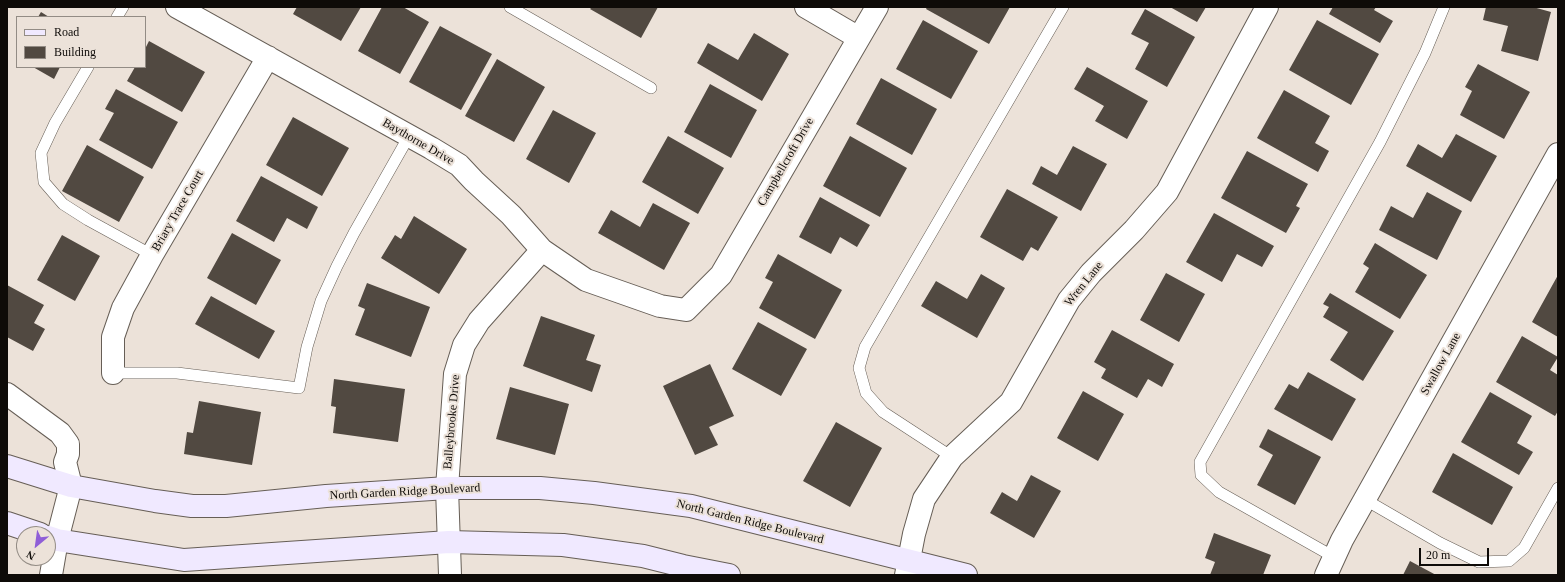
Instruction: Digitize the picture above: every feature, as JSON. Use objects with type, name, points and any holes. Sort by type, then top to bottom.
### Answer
[{"type":"main road","name":"North Garden Ridge Boulevard","points":[[7,466],[71,486],[192,506],[226,506],[326,496],[447,488],[540,488],[594,493],[691,506],[908,568],[966,575]]},
{"type":"main road","points":[[56,538],[184,560],[449,542],[563,545],[643,556],[697,572],[729,575]]},
{"type":"street","name":"Baythorne Drive","points":[[177,7],[459,165],[511,215],[542,250],[586,280],[660,306],[686,310]]},
{"type":"street","points":[[806,7],[859,38]]},
{"type":"street","name":"Campbellcroft Drive","points":[[686,310],[721,275],[876,7]]},
{"type":"street","name":"Wren Lane","points":[[908,568],[914,534],[924,499],[952,457],[1011,402],[1069,300],[1091,272],[1134,230],[1167,192],[1267,7]]},
{"type":"street","name":"Briary Trace Court","points":[[113,374],[113,337],[123,308],[152,255],[268,57]]},
{"type":"street","name":"Swallow Lane","points":[[1330,566],[1364,499],[1557,158]]},
{"type":"street","name":"Balleybrooke Drive","points":[[450,575],[447,488],[455,374],[464,345],[479,321],[542,250]]},
{"type":"street","points":[[7,394],[60,433],[68,444],[68,454],[65,462],[71,486],[53,526]]},
{"type":"lane","points":[[118,16],[123,7]]},
{"type":"lane","points":[[510,7],[651,88]]},
{"type":"lane","points":[[952,457],[882,412],[866,393],[859,368],[865,347],[1063,7]]},
{"type":"lane","points":[[1330,566],[1219,492],[1201,475],[1200,462],[1380,142],[1424,54],[1444,7]]},
{"type":"lane","points":[[87,68],[55,123],[41,153],[44,182],[63,204],[88,220],[152,255]]},
{"type":"lane","points":[[113,374],[177,373],[300,388],[307,347],[320,301],[336,266],[409,136]]},
{"type":"lane","points":[[1364,499],[1440,543],[1479,562],[1509,561],[1524,548],[1558,488]]},
{"type":"building","points":[[297,7],[361,7],[341,41],[293,14]]},
{"type":"building","points":[[382,7],[403,7],[429,22],[400,74],[358,51]]},
{"type":"building","points":[[592,7],[658,7],[641,38],[590,9]]},
{"type":"building","points":[[927,7],[1010,7],[989,44],[926,9]]},
{"type":"building","points":[[1170,7],[1206,7],[1197,22]]},
{"type":"building","points":[[1333,7],[1376,7],[1374,10],[1393,21],[1380,43],[1329,14]]},
{"type":"building","points":[[1486,7],[1533,7],[1551,12],[1538,61],[1501,51],[1508,26],[1483,20]]},
{"type":"building","points":[[1145,9],[1195,37],[1167,87],[1135,69],[1149,43],[1131,34]]},
{"type":"building","points":[[41,12],[47,16],[39,16]]},
{"type":"building","points":[[923,20],[978,51],[951,99],[896,69]]},
{"type":"building","points":[[1317,20],[1379,54],[1351,105],[1289,70]]},
{"type":"building","points":[[440,26],[492,54],[461,110],[409,82]]},
{"type":"building","points":[[754,33],[789,54],[762,101],[697,63],[708,43],[738,60]]},
{"type":"building","points":[[149,41],[205,72],[182,112],[127,81],[134,68],[146,68],[146,47]]},
{"type":"building","points":[[497,59],[545,87],[514,142],[465,116]]},
{"type":"building","points":[[1478,64],[1530,92],[1504,139],[1460,115],[1472,91],[1465,87]]},
{"type":"building","points":[[1087,67],[1148,101],[1127,139],[1095,121],[1104,106],[1074,89]]},
{"type":"building","points":[[35,68],[60,68],[54,79]]},
{"type":"building","points":[[881,78],[937,109],[912,155],[856,124]]},
{"type":"building","points":[[710,84],[757,110],[731,158],[684,132]]},
{"type":"building","points":[[116,89],[178,122],[152,169],[99,140],[114,113],[105,109]]},
{"type":"building","points":[[1284,90],[1330,116],[1315,143],[1329,151],[1318,172],[1257,138]]},
{"type":"building","points":[[553,110],[596,133],[569,183],[526,159]]},
{"type":"building","points":[[293,117],[349,148],[322,196],[266,165]]},
{"type":"building","points":[[1456,134],[1497,156],[1471,202],[1406,166],[1418,144],[1442,158]]},
{"type":"building","points":[[668,136],[724,168],[698,214],[642,182]]},
{"type":"building","points":[[850,136],[907,168],[880,217],[823,186]]},
{"type":"building","points":[[87,145],[144,177],[119,222],[62,191]]},
{"type":"building","points":[[1073,146],[1107,164],[1081,211],[1032,184],[1041,166],[1057,175]]},
{"type":"building","points":[[1247,151],[1308,184],[1296,206],[1300,208],[1286,233],[1221,198]]},
{"type":"building","points":[[261,176],[318,207],[307,229],[287,218],[274,242],[236,221]]},
{"type":"building","points":[[1007,189],[1058,217],[1038,251],[1031,247],[1023,261],[980,237]]},
{"type":"building","points":[[1427,192],[1462,211],[1437,260],[1379,230],[1391,206],[1413,218]]},
{"type":"building","points":[[820,197],[870,225],[857,247],[840,237],[831,254],[799,237]]},
{"type":"building","points":[[653,203],[690,223],[664,270],[598,233],[611,210],[640,227]]},
{"type":"building","points":[[1214,213],[1274,246],[1262,267],[1237,254],[1222,282],[1186,262]]},
{"type":"building","points":[[414,216],[467,249],[439,294],[381,258],[395,235],[401,239]]},
{"type":"building","points":[[232,233],[281,260],[256,305],[207,278]]},
{"type":"building","points":[[62,235],[100,256],[75,301],[37,280]]},
{"type":"building","points":[[1375,243],[1427,275],[1400,319],[1355,292],[1369,268],[1363,264]]},
{"type":"building","points":[[778,254],[842,290],[815,339],[759,308],[773,282],[765,278]]},
{"type":"building","points":[[1166,273],[1205,294],[1179,342],[1140,320]]},
{"type":"building","points":[[981,274],[1005,288],[977,338],[921,306],[936,281],[967,299]]},
{"type":"building","points":[[1558,275],[1558,337],[1532,322]]},
{"type":"building","points":[[367,283],[430,307],[411,357],[355,335],[365,309],[358,306]]},
{"type":"building","points":[[7,285],[44,305],[34,323],[45,329],[33,351],[7,337]]},
{"type":"building","points":[[1330,293],[1394,331],[1363,381],[1330,360],[1348,332],[1323,317],[1329,307],[1323,304]]},
{"type":"building","points":[[211,296],[275,331],[259,359],[195,324]]},
{"type":"building","points":[[541,316],[595,335],[586,360],[601,365],[592,392],[523,366]]},
{"type":"building","points":[[758,322],[807,349],[781,396],[732,369]]},
{"type":"building","points":[[1112,330],[1174,364],[1162,387],[1148,379],[1137,398],[1101,378],[1106,369],[1094,362]]},
{"type":"building","points":[[1522,336],[1558,357],[1550,370],[1558,375],[1558,411],[1555,416],[1496,382]]},
{"type":"building","points":[[710,364],[734,416],[709,427],[718,445],[695,455],[663,386]]},
{"type":"building","points":[[1308,372],[1356,399],[1332,441],[1274,409],[1289,384],[1298,389]]},
{"type":"building","points":[[334,379],[405,389],[398,442],[333,433],[336,407],[331,406]]},
{"type":"building","points":[[510,387],[569,404],[555,455],[496,439]]},
{"type":"building","points":[[1083,391],[1124,414],[1098,461],[1057,438]]},
{"type":"building","points":[[1490,392],[1532,416],[1517,443],[1533,452],[1519,475],[1461,442]]},
{"type":"building","points":[[199,401],[261,412],[252,465],[184,454],[187,432],[193,433]]},
{"type":"building","points":[[836,422],[882,448],[850,507],[803,481]]},
{"type":"building","points":[[1268,429],[1321,457],[1295,505],[1257,485],[1273,455],[1259,447]]},
{"type":"building","points":[[1453,453],[1513,487],[1492,525],[1432,492]]},
{"type":"building","points":[[1031,475],[1061,491],[1034,538],[990,513],[1002,492],[1017,501]]},
{"type":"building","points":[[1214,533],[1271,555],[1263,575],[1210,575],[1215,562],[1205,558]]},
{"type":"building","points":[[1410,561],[1436,575],[1403,575]]}]
